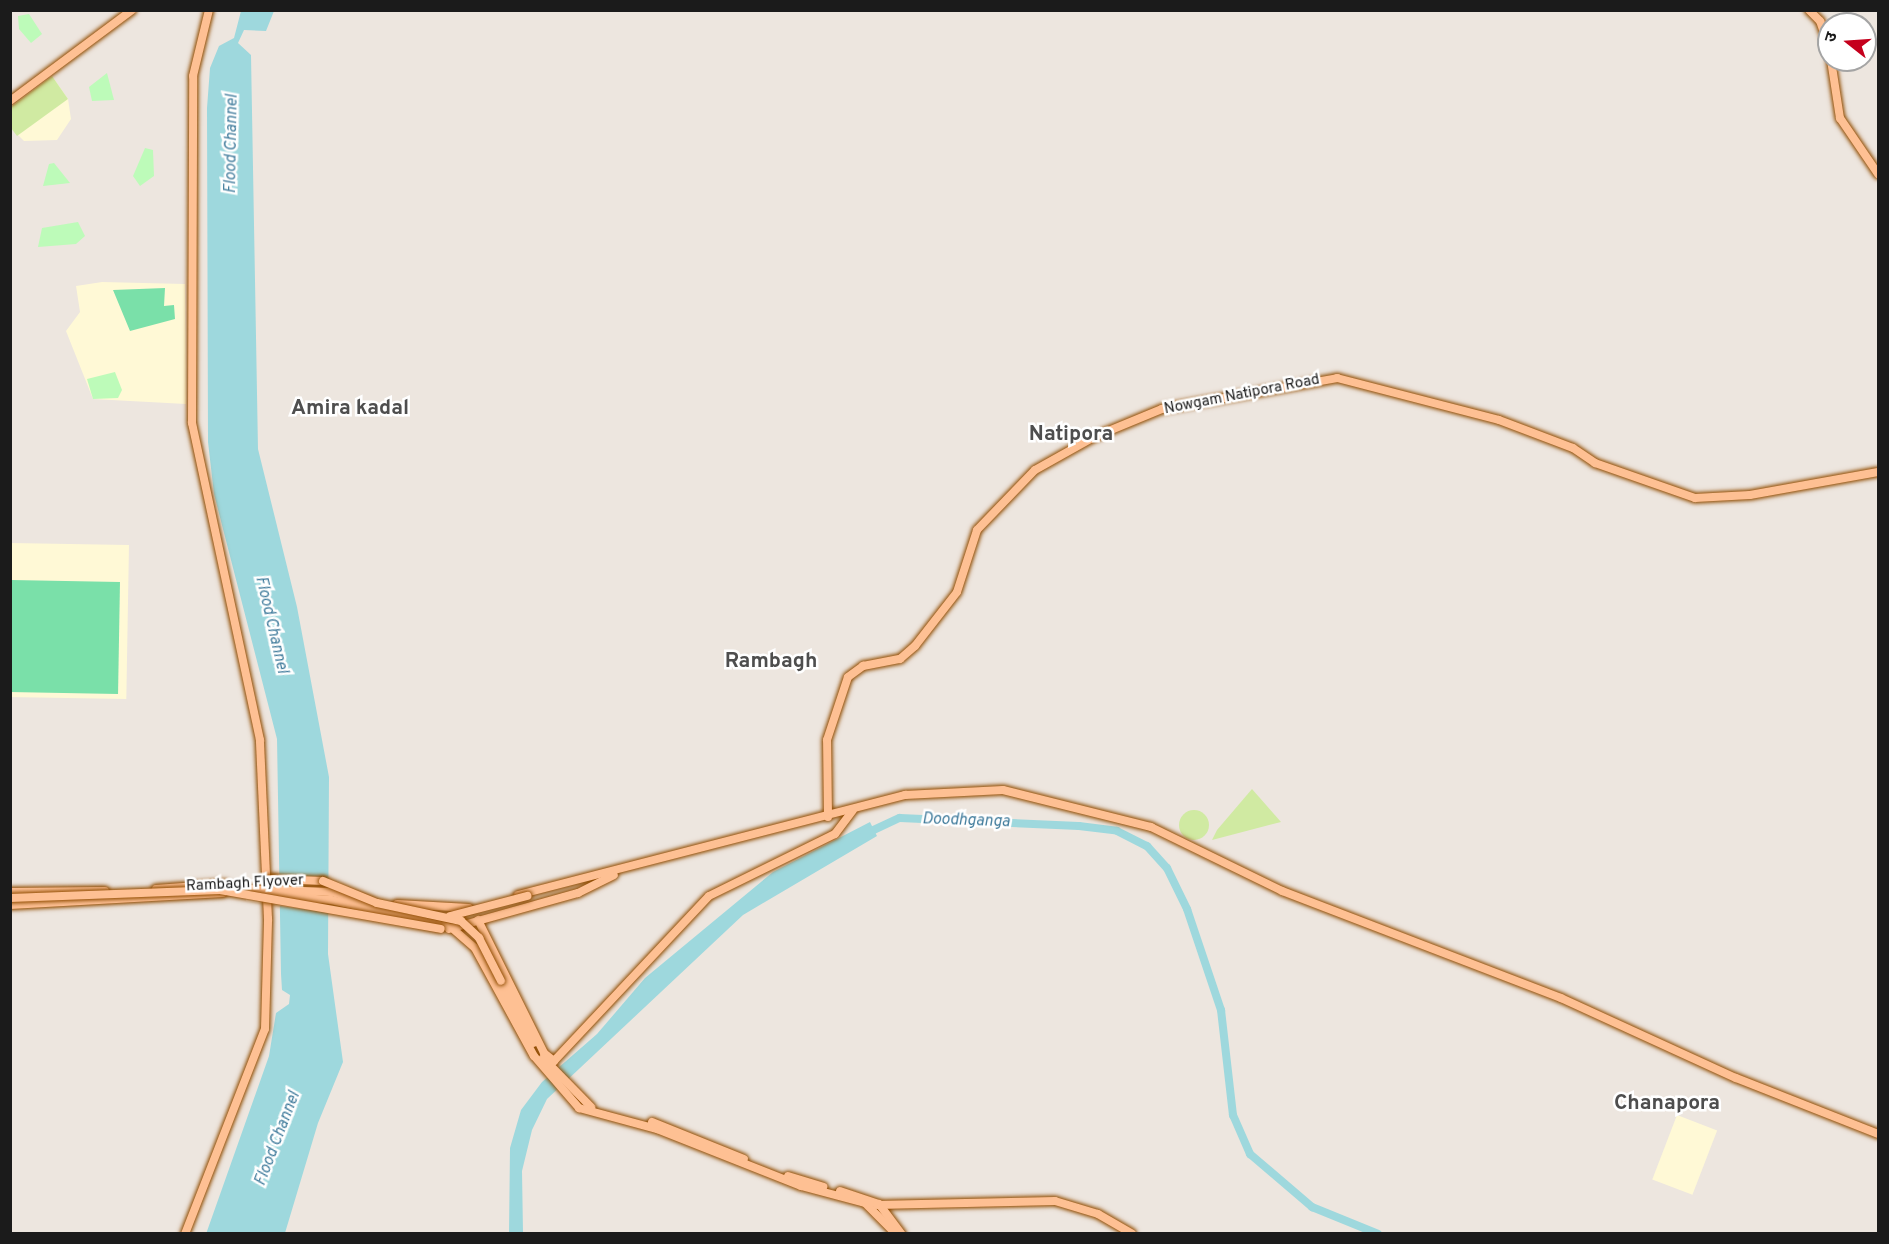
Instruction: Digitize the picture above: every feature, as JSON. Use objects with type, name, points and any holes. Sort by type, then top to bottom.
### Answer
[{"type":"main road","points":[[10,101],[132,10]]},
{"type":"main road","points":[[185,1233],[265,1029],[271,892],[260,740],[193,439],[193,76],[209,10]]},
{"type":"main road","points":[[1833,72],[1840,118],[1878,174]]},
{"type":"main road","name":"Nowgam Natipora Road","points":[[828,818],[827,740],[848,677],[863,666],[900,659],[915,646],[957,592],[977,530],[1035,470],[1094,437],[1162,409],[1337,378],[1498,420],[1573,448],[1595,463],[1695,498],[1750,495],[1878,472]]},
{"type":"main road","points":[[448,916],[930,791],[990,789],[1137,821],[1282,891],[1561,998],[1736,1078],[1878,1134]]},
{"type":"main road","points":[[477,920],[544,1053],[554,1061],[710,896],[835,834],[853,810]]},
{"type":"main road","name":"Rambagh Flyover","points":[[10,895],[220,890],[441,929],[452,928],[501,912],[598,886],[620,870]]},
{"type":"main road","points":[[10,905],[231,892],[271,892],[331,896],[444,910],[497,902],[587,880]]},
{"type":"main road","name":"Rambagh Flyover","points":[[10,895],[323,881],[377,903],[448,916],[479,938],[520,1019]]},
{"type":"main road","points":[[10,895],[271,892]]},
{"type":"main road","points":[[331,896],[452,928],[475,948],[537,1054],[581,1106]]},
{"type":"main road","points":[[497,902],[501,912]]},
{"type":"main road","points":[[477,920],[544,1069],[581,1106],[657,1129],[801,1186],[876,1206],[886,1212],[902,1233]]},
{"type":"main road","points":[[876,1206],[892,1203],[1055,1201],[1098,1214],[1132,1233]]},
{"type":"main road","points":[[886,1212],[892,1203]]},
{"type":"main road","points":[[876,1206],[896,1233]]},
{"type":"shaded area","points":[[52,76],[68,99],[71,119],[57,140],[24,141],[11,128],[10,107]]},
{"type":"shaded area","points":[[102,282],[185,284],[186,404],[93,399],[66,331],[80,312],[76,286]]},
{"type":"shaded area","points":[[10,543],[129,545],[126,699],[10,697]]},
{"type":"shaded area","points":[[1677,1115],[1717,1130],[1692,1195],[1652,1179]]},
{"type":"green space","points":[[29,14],[42,34],[31,43],[19,29],[18,16]]},
{"type":"green space","points":[[107,73],[114,100],[92,101],[89,87]]},
{"type":"green space","points":[[52,76],[68,99],[17,136],[11,128],[11,107]]},
{"type":"green space","points":[[145,148],[153,150],[154,176],[140,186],[133,176]]},
{"type":"green space","points":[[54,163],[70,183],[43,186],[49,164]]},
{"type":"green space","points":[[78,222],[85,236],[76,244],[38,247],[42,228]]},
{"type":"green space","points":[[165,288],[164,306],[174,305],[175,319],[130,331],[113,290]]},
{"type":"green space","points":[[115,372],[122,390],[118,398],[93,399],[87,379]]},
{"type":"green space","points":[[11,580],[120,582],[118,694],[10,692]]},
{"type":"green space","points":[[1252,789],[1281,822],[1212,840],[1217,830]]},
{"type":"green space","points":[[1194,810],[1205,814],[1209,825],[1205,836],[1194,840],[1183,836],[1179,825],[1183,814]]},
{"type":"water","name":"Flood Channel","points":[[241,11],[274,11],[266,31],[244,30],[238,43],[251,55],[258,449],[297,607],[329,777],[328,954],[343,1062],[318,1123],[285,1233],[206,1234],[269,1056],[276,1013],[289,1004],[290,995],[282,990],[281,974],[277,739],[214,494],[208,442],[207,108],[210,68],[219,46],[234,38]]},
{"type":"water","points":[[870,822],[877,836],[743,915],[547,1099],[532,1130],[522,1171],[523,1233],[509,1234],[510,1148],[521,1110],[542,1082],[597,1034],[645,978],[773,872]]},
{"type":"pier","points":[[259,878],[339,882],[352,889],[345,915],[246,901],[249,880]]},
{"type":"waterway","name":"Doodhganga","points":[[865,834],[900,818],[1079,826],[1117,831],[1147,846],[1167,868],[1187,909],[1221,1010],[1233,1115],[1250,1154],[1312,1207],[1378,1234]]},
{"type":"district","name":"Amira kadal","points":[[350,409]]},
{"type":"district","name":"Natipora","points":[[1071,435]]},
{"type":"district","name":"Rambagh","points":[[771,662]]},
{"type":"district","name":"Chanapora","points":[[1667,1104]]}]
